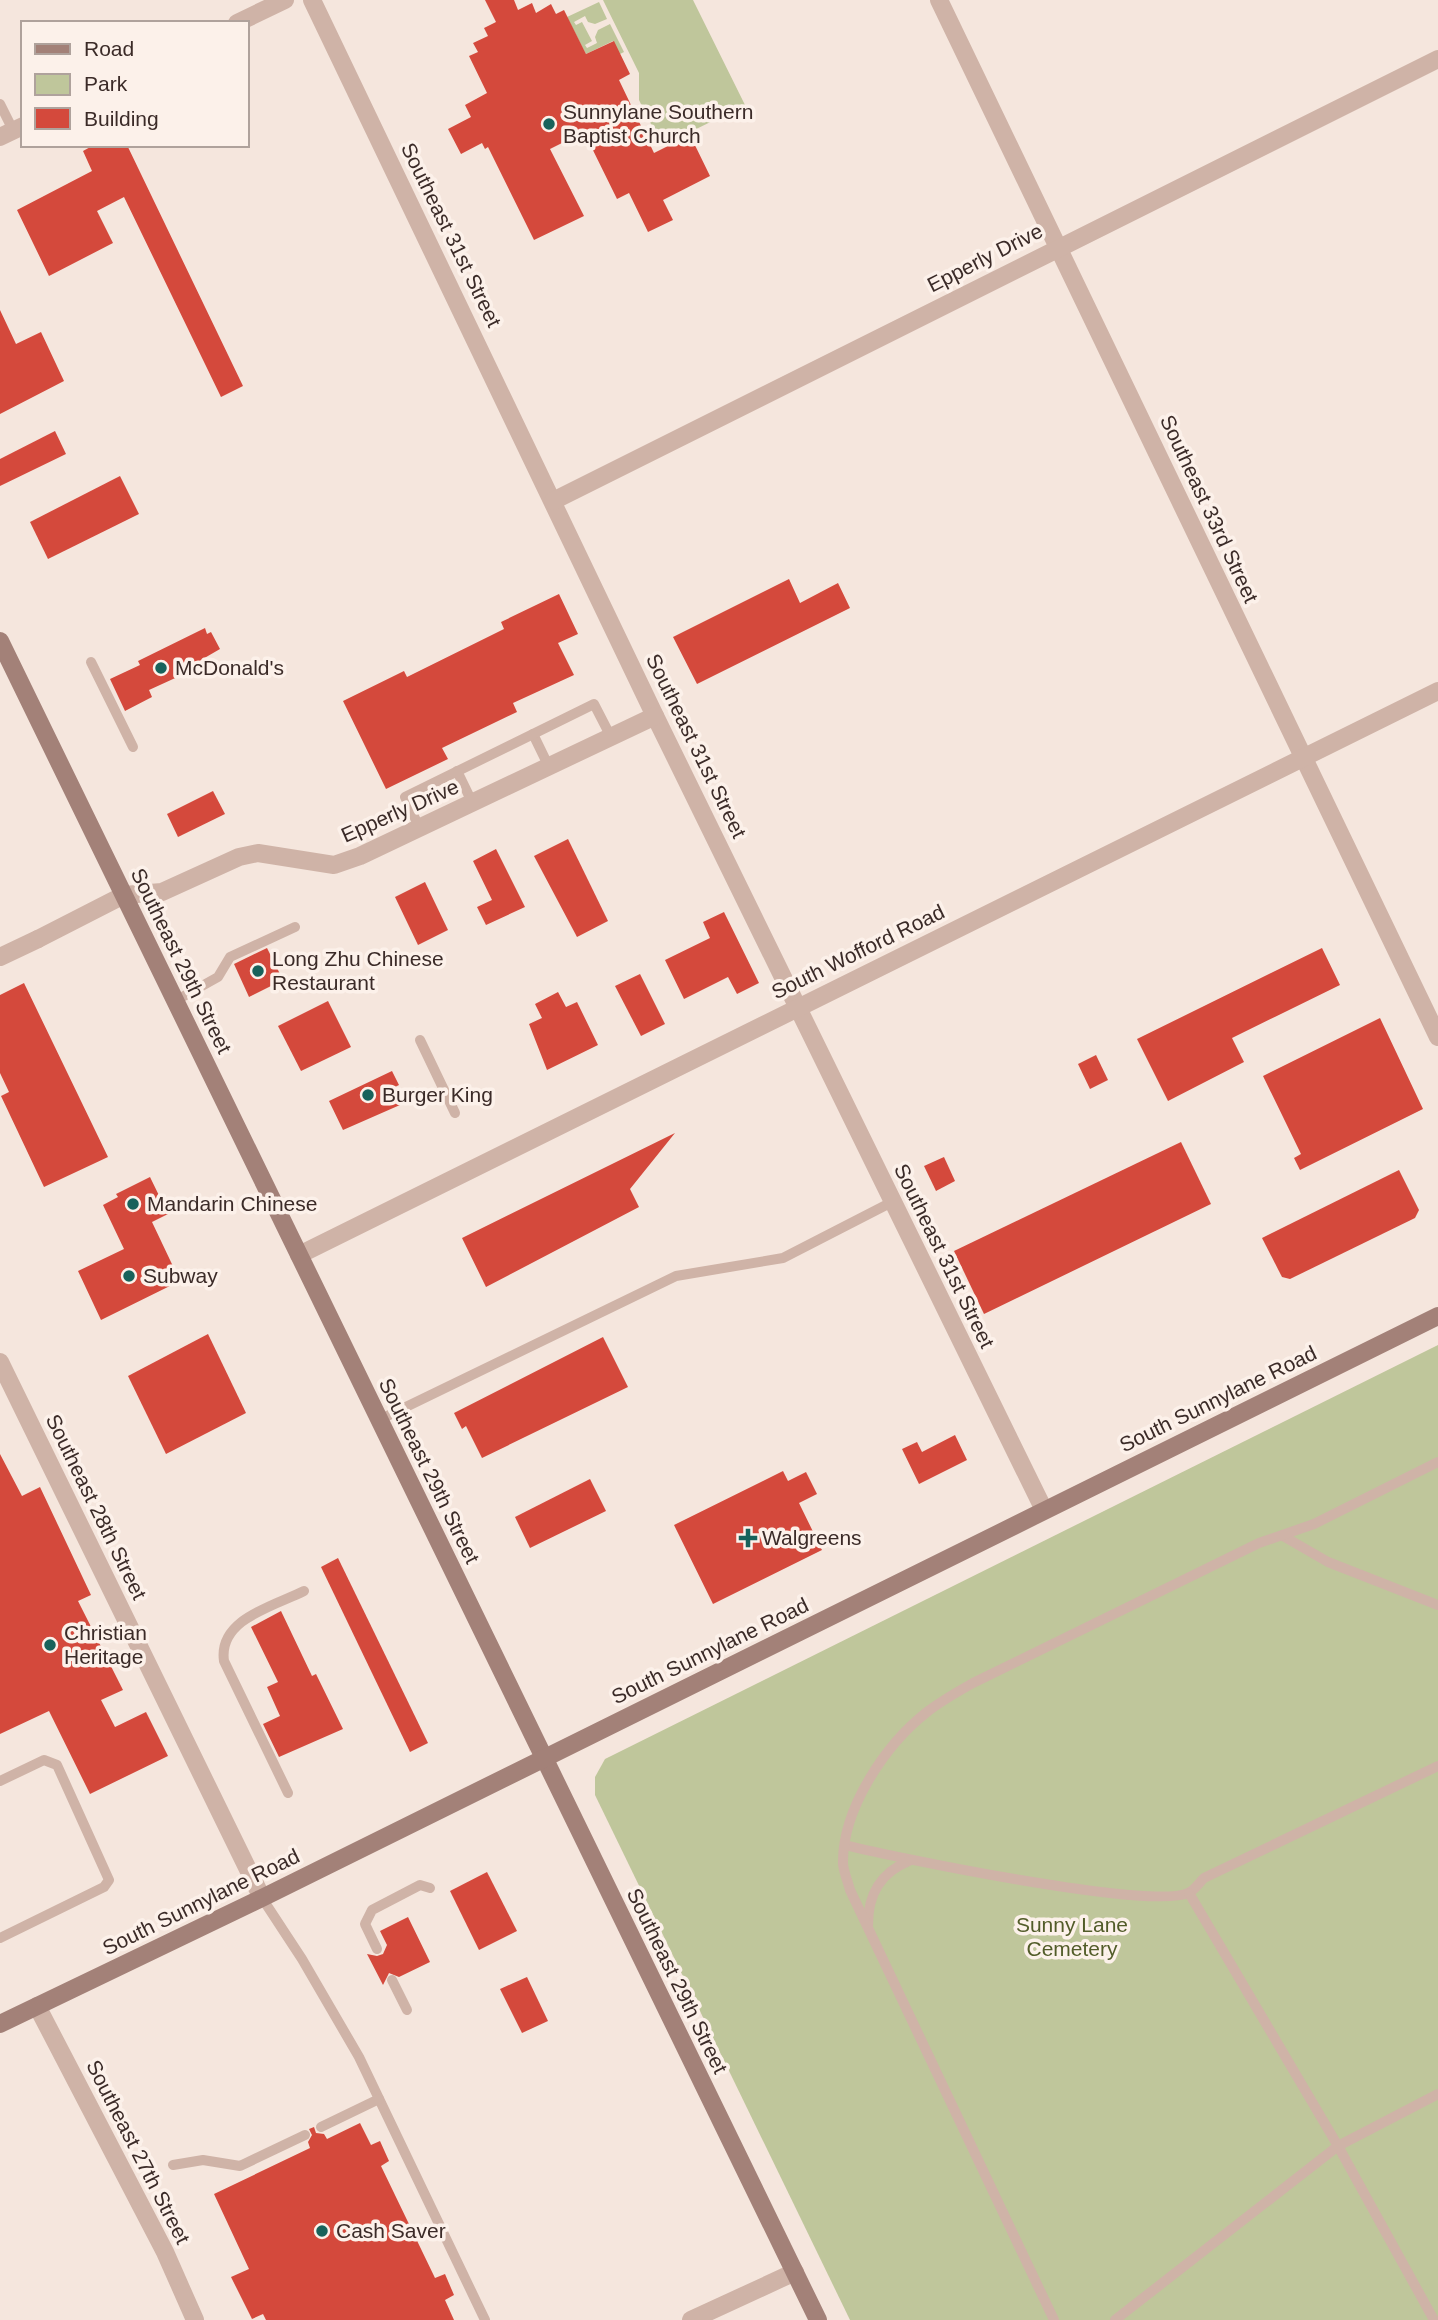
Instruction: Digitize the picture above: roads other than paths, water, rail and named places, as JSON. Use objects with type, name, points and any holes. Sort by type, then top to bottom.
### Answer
[{"type":"main road","name":"Southeast 29th Street","points":[[0,641],[818,2320]]},
{"type":"main road","name":"South Sunnylane Road","points":[[0,2024],[262,1898],[1438,1316]]},
{"type":"street","points":[[241,21],[285,0]]},
{"type":"street","name":"Southeast 31st Street","points":[[312,0],[655,716],[1044,1510]]},
{"type":"street","name":"Southeast 33rd Street","points":[[939,0],[1438,1037]]},
{"type":"street","name":"Epperly Drive","points":[[553,500],[1438,59]]},
{"type":"street","name":"South Wofford Road","points":[[299,1255],[1438,691]]},
{"type":"street","name":"Epperly Drive","points":[[0,957],[124,895],[162,892],[239,857],[258,853],[334,864],[420,829],[655,716]]},
{"type":"street","name":"Southeast 28th Street","points":[[0,1362],[262,1898]]},
{"type":"street","name":"Southeast 27th Street","points":[[37,2006],[165,2252],[195,2320]]},
{"type":"street","points":[[691,2320],[795,2272]]},
{"type":"lane","points":[[0,104],[12,131]]},
{"type":"lane","points":[[91,662],[133,747]]},
{"type":"lane","points":[[420,829],[405,797],[594,704],[611,737]]},
{"type":"lane","points":[[533,734],[549,767]]},
{"type":"lane","points":[[457,771],[473,804]]},
{"type":"lane","points":[[175,1001],[218,977],[230,957],[295,927]]},
{"type":"lane","points":[[420,1040],[455,1114]]},
{"type":"lane","points":[[379,1420],[676,1276],[783,1258],[892,1202]]},
{"type":"lane","points":[[1054,2320],[868,1931],[843,1866],[845,1845],[853,1818],[870,1781],[900,1738],[927,1712],[973,1683],[1259,1544],[1283,1536],[1438,1462]]},
{"type":"lane","points":[[1283,1536],[1328,1562],[1438,1605]]},
{"type":"lane","points":[[288,1793],[224,1661],[222,1650],[223,1641],[232,1628],[304,1591]]},
{"type":"lane","points":[[0,1781],[44,1760],[57,1765],[109,1880],[104,1887],[0,1938]]},
{"type":"lane","points":[[845,1845],[909,1861],[1107,1893],[1157,1896],[1189,1893],[1204,1878],[1438,1766]]},
{"type":"lane","points":[[868,1931],[868,1904],[877,1883],[896,1866],[909,1861]]},
{"type":"lane","points":[[377,1949],[365,1924],[372,1910],[420,1885],[430,1888]]},
{"type":"lane","points":[[1189,1893],[1338,2146],[1434,2320]]},
{"type":"lane","points":[[262,1898],[330,2006],[379,2099],[485,2320]]},
{"type":"lane","points":[[393,1980],[407,2010]]},
{"type":"lane","points":[[1115,2320],[1338,2146],[1438,2094]]},
{"type":"lane","points":[[321,2127],[379,2099]]},
{"type":"lane","points":[[173,2165],[203,2160],[240,2166],[305,2135]]},
{"type":"place","name":"Sunnylane Southern Baptist Church","points":[[549,124]]},
{"type":"place","name":"McDonald's","points":[[161,668]]},
{"type":"place","name":"Long Zhu Chinese Restaurant","points":[[258,971]]},
{"type":"place","name":"Burger King","points":[[368,1095]]},
{"type":"place","name":"Mandarin Chinese","points":[[133,1204]]},
{"type":"place","name":"Subway","points":[[129,1276]]},
{"type":"place","name":"Walgreens","points":[[748,1538]]},
{"type":"place","name":"Christian Heritage","points":[[50,1645]]},
{"type":"place","name":"Cash Saver","points":[[322,2231]]},
{"type":"park label","name":"Sunny Lane Cemetery","points":[[1072,1937]]}]
